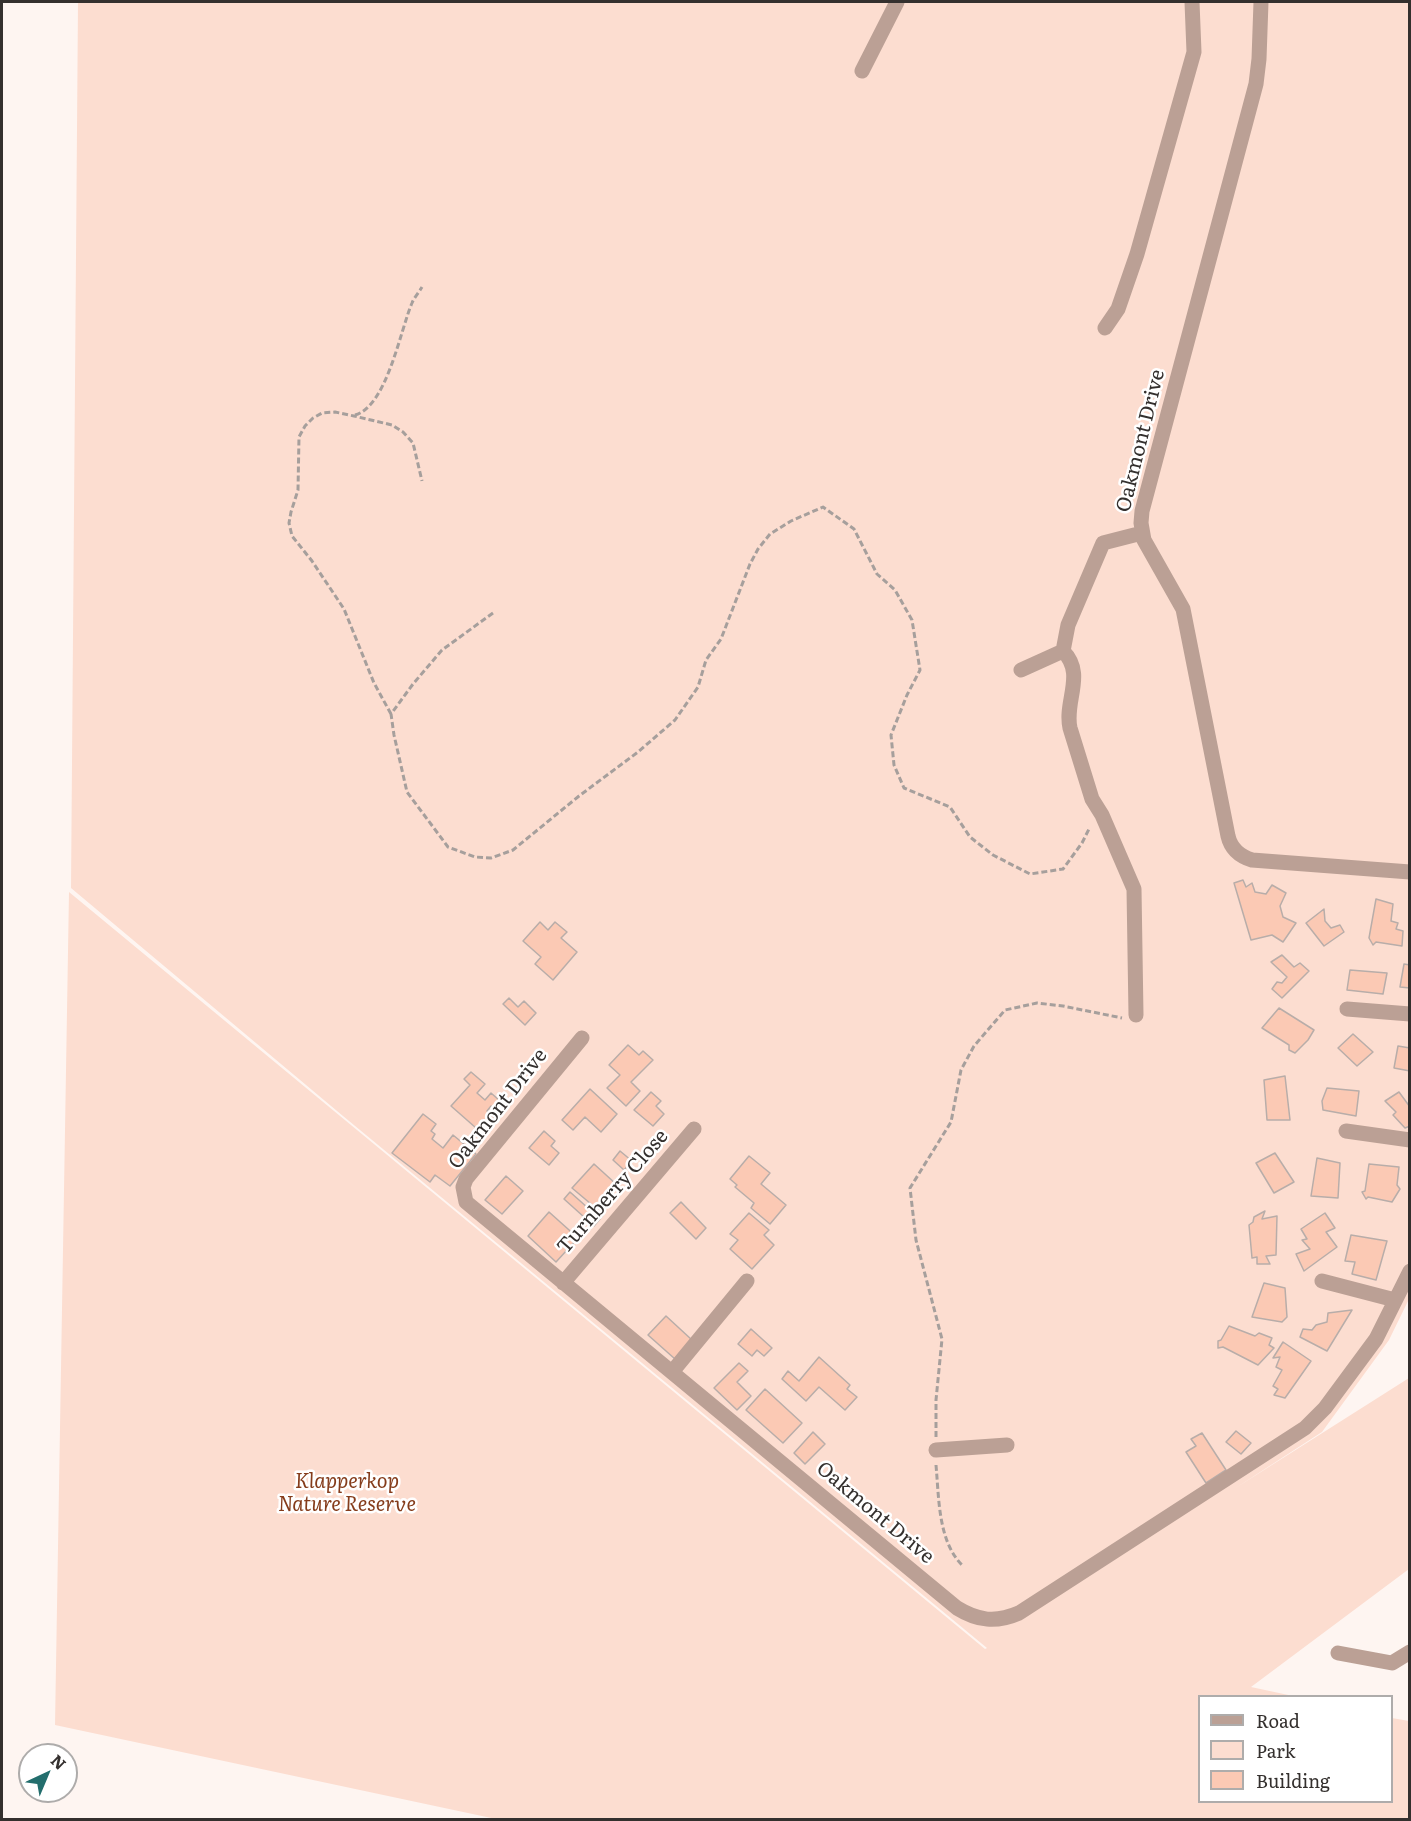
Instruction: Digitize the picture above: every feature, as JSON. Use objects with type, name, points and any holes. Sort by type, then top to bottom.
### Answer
[{"type":"street","points":[[862,71],[897,2]]},
{"type":"street","points":[[1105,328],[1118,309],[1137,254],[1194,52],[1192,2]]},
{"type":"street","name":"Oakmont Drive","points":[[1261,2],[1259,59],[1254,91],[1142,512],[1142,533],[1147,548],[1183,609],[1228,836],[1235,851],[1252,860],[1410,872]]},
{"type":"street","points":[[1136,1015],[1134,889],[1102,815],[1092,799],[1068,717],[1075,677],[1069,657],[1064,651],[1068,625],[1103,543],[1142,533]]},
{"type":"street","points":[[1021,669],[1064,651]]},
{"type":"street","points":[[1347,1009],[1410,1014]]},
{"type":"street","name":"Oakmont Drive","points":[[582,1038],[469,1176],[463,1187],[464,1198],[470,1206],[957,1608],[976,1618],[1005,1619],[1019,1613],[1305,1428],[1325,1408],[1376,1339],[1410,1271]]},
{"type":"street","name":"Turnberry Close","points":[[563,1282],[694,1129]]},
{"type":"street","points":[[1346,1131],[1410,1140]]},
{"type":"street","points":[[672,1372],[747,1281]]},
{"type":"street","points":[[1322,1281],[1395,1300]]},
{"type":"street","points":[[936,1450],[1006,1445]]},
{"type":"street","points":[[1338,1653],[1392,1663],[1410,1652]]},
{"type":"path","points":[[354,416],[363,413],[376,396],[396,351],[412,303],[422,287]]},
{"type":"path","points":[[422,481],[413,442],[403,432],[392,425],[354,416],[322,413],[313,418],[299,436],[298,490],[289,523],[292,536],[317,567],[344,609],[374,683],[391,714],[407,792],[448,848],[475,857],[491,858],[513,850],[638,752],[675,720],[698,687],[706,660],[721,639],[758,549],[770,534],[791,521],[823,507],[854,529],[877,574],[895,590],[912,620],[920,670],[907,694],[891,735],[894,765],[904,788],[950,807],[970,837],[993,855],[1030,874],[1063,869],[1089,831],[1092,799]]},
{"type":"path","points":[[391,714],[442,650],[493,613]]},
{"type":"path","points":[[963,1565],[954,1557],[946,1542],[942,1522],[936,1450],[936,1400],[942,1339],[916,1240],[910,1188],[951,1122],[961,1070],[974,1046],[1005,1010],[1037,1003],[1081,1009],[1119,1018],[1136,1015]]},
{"type":"green space","name":"Klapperkop Nature Reserve","points":[[78,2],[1409,2],[1409,1299],[1389,1340],[1322,1432],[1234,1489],[1409,1378],[1409,1569],[1251,1687],[1288,1695],[1198,1695],[1198,1803],[1393,1803],[1393,1718],[1409,1721],[1409,1819],[496,1819],[55,1725],[69,892],[985,1649],[987,1648],[71,888]]},
{"type":"building","points":[[1243,880],[1246,887],[1252,883],[1255,892],[1266,894],[1272,885],[1286,893],[1280,906],[1283,917],[1296,923],[1283,942],[1272,935],[1251,940],[1234,883]]},
{"type":"building","points":[[1376,899],[1393,904],[1391,921],[1398,923],[1396,929],[1403,931],[1402,946],[1376,942],[1373,945],[1369,938]]},
{"type":"building","points":[[1324,909],[1325,921],[1331,928],[1340,925],[1344,932],[1324,946],[1306,923]]},
{"type":"building","points":[[540,922],[548,930],[555,922],[567,932],[561,938],[577,952],[553,980],[535,964],[541,957],[523,941]]},
{"type":"building","points":[[1282,955],[1294,967],[1300,963],[1309,971],[1282,998],[1272,989],[1277,982],[1282,983],[1287,977],[1271,962]]},
{"type":"building","points":[[1404,964],[1410,965],[1410,988],[1400,987]]},
{"type":"building","points":[[1350,970],[1387,973],[1383,994],[1347,990]]},
{"type":"building","points":[[509,998],[518,1007],[524,1001],[536,1013],[525,1025],[503,1004]]},
{"type":"building","points":[[1279,1008],[1314,1030],[1295,1053],[1289,1050],[1289,1045],[1262,1028]]},
{"type":"building","points":[[1353,1034],[1373,1052],[1357,1066],[1338,1048]]},
{"type":"building","points":[[628,1045],[639,1055],[643,1051],[653,1060],[631,1082],[640,1091],[626,1106],[607,1088],[620,1075],[609,1065]]},
{"type":"building","points":[[1398,1046],[1410,1048],[1410,1071],[1394,1068]]},
{"type":"building","points":[[471,1072],[485,1084],[477,1093],[485,1100],[491,1093],[507,1107],[500,1115],[491,1106],[487,1111],[497,1120],[484,1135],[451,1106],[470,1085],[464,1079]]},
{"type":"building","points":[[1285,1076],[1290,1120],[1267,1120],[1264,1080]]},
{"type":"building","points":[[1327,1088],[1359,1091],[1356,1116],[1323,1110],[1322,1101]]},
{"type":"building","points":[[590,1089],[617,1114],[601,1132],[585,1117],[573,1130],[562,1120]]},
{"type":"building","points":[[651,1092],[661,1101],[656,1106],[664,1114],[653,1126],[634,1110]]},
{"type":"building","points":[[1399,1092],[1410,1107],[1410,1126],[1405,1128],[1393,1115],[1396,1112],[1385,1101]]},
{"type":"building","points":[[423,1114],[436,1124],[431,1131],[435,1134],[432,1139],[443,1148],[453,1135],[476,1154],[450,1186],[435,1175],[430,1182],[392,1153]]},
{"type":"building","points":[[544,1131],[555,1141],[551,1146],[559,1153],[549,1165],[529,1148]]},
{"type":"building","points":[[620,1151],[632,1161],[624,1170],[613,1160]]},
{"type":"building","points":[[1275,1153],[1294,1182],[1274,1193],[1256,1163]]},
{"type":"building","points":[[749,1156],[770,1173],[761,1184],[786,1205],[770,1224],[751,1208],[754,1203],[735,1187],[737,1185],[730,1179]]},
{"type":"building","points":[[1317,1158],[1340,1163],[1338,1198],[1311,1196]]},
{"type":"building","points":[[594,1164],[616,1184],[597,1206],[604,1214],[594,1226],[564,1199],[570,1192],[588,1208],[591,1204],[572,1188]]},
{"type":"building","points":[[1369,1164],[1399,1167],[1397,1185],[1400,1189],[1392,1202],[1368,1197],[1366,1199],[1362,1192],[1365,1191]]},
{"type":"building","points":[[506,1176],[523,1191],[502,1214],[485,1200]]},
{"type":"building","points":[[681,1202],[706,1228],[696,1239],[670,1213]]},
{"type":"building","points":[[1265,1211],[1262,1219],[1277,1216],[1276,1255],[1266,1256],[1270,1264],[1257,1264],[1257,1257],[1252,1258],[1249,1225],[1253,1222],[1254,1217]]},
{"type":"building","points":[[549,1212],[578,1238],[556,1262],[528,1236]]},
{"type":"building","points":[[749,1213],[769,1230],[764,1235],[774,1245],[752,1269],[730,1249],[738,1240],[730,1234]]},
{"type":"building","points":[[1325,1213],[1335,1228],[1326,1232],[1337,1247],[1304,1271],[1296,1254],[1310,1249],[1302,1240],[1307,1239],[1301,1229]]},
{"type":"building","points":[[1351,1235],[1387,1241],[1376,1280],[1352,1274],[1355,1262],[1345,1261]]},
{"type":"building","points":[[1264,1283],[1285,1288],[1287,1317],[1282,1322],[1252,1317]]},
{"type":"building","points":[[1352,1310],[1327,1351],[1300,1337],[1303,1329],[1312,1330],[1316,1325],[1327,1322],[1328,1313]]},
{"type":"building","points":[[666,1316],[692,1340],[675,1359],[648,1335]]},
{"type":"building","points":[[1229,1326],[1255,1336],[1259,1333],[1272,1338],[1269,1345],[1274,1348],[1258,1365],[1223,1347],[1218,1348],[1218,1341],[1221,1340]]},
{"type":"building","points":[[751,1329],[772,1348],[764,1356],[757,1350],[752,1356],[738,1344]]},
{"type":"building","points":[[1283,1342],[1311,1361],[1285,1398],[1274,1395],[1278,1389],[1273,1386],[1282,1370],[1276,1367],[1280,1357],[1273,1358]]},
{"type":"building","points":[[819,1357],[850,1385],[847,1389],[857,1397],[845,1410],[819,1387],[806,1401],[782,1379],[788,1371],[799,1381]]},
{"type":"building","points":[[739,1363],[748,1371],[737,1382],[751,1396],[737,1410],[714,1388]]},
{"type":"building","points":[[765,1389],[802,1423],[783,1443],[746,1410]]},
{"type":"building","points":[[1236,1431],[1251,1443],[1241,1454],[1226,1442]]},
{"type":"building","points":[[813,1432],[825,1444],[805,1464],[794,1453]]},
{"type":"building","points":[[1202,1433],[1226,1470],[1206,1483],[1186,1452],[1196,1446],[1191,1439]]}]
